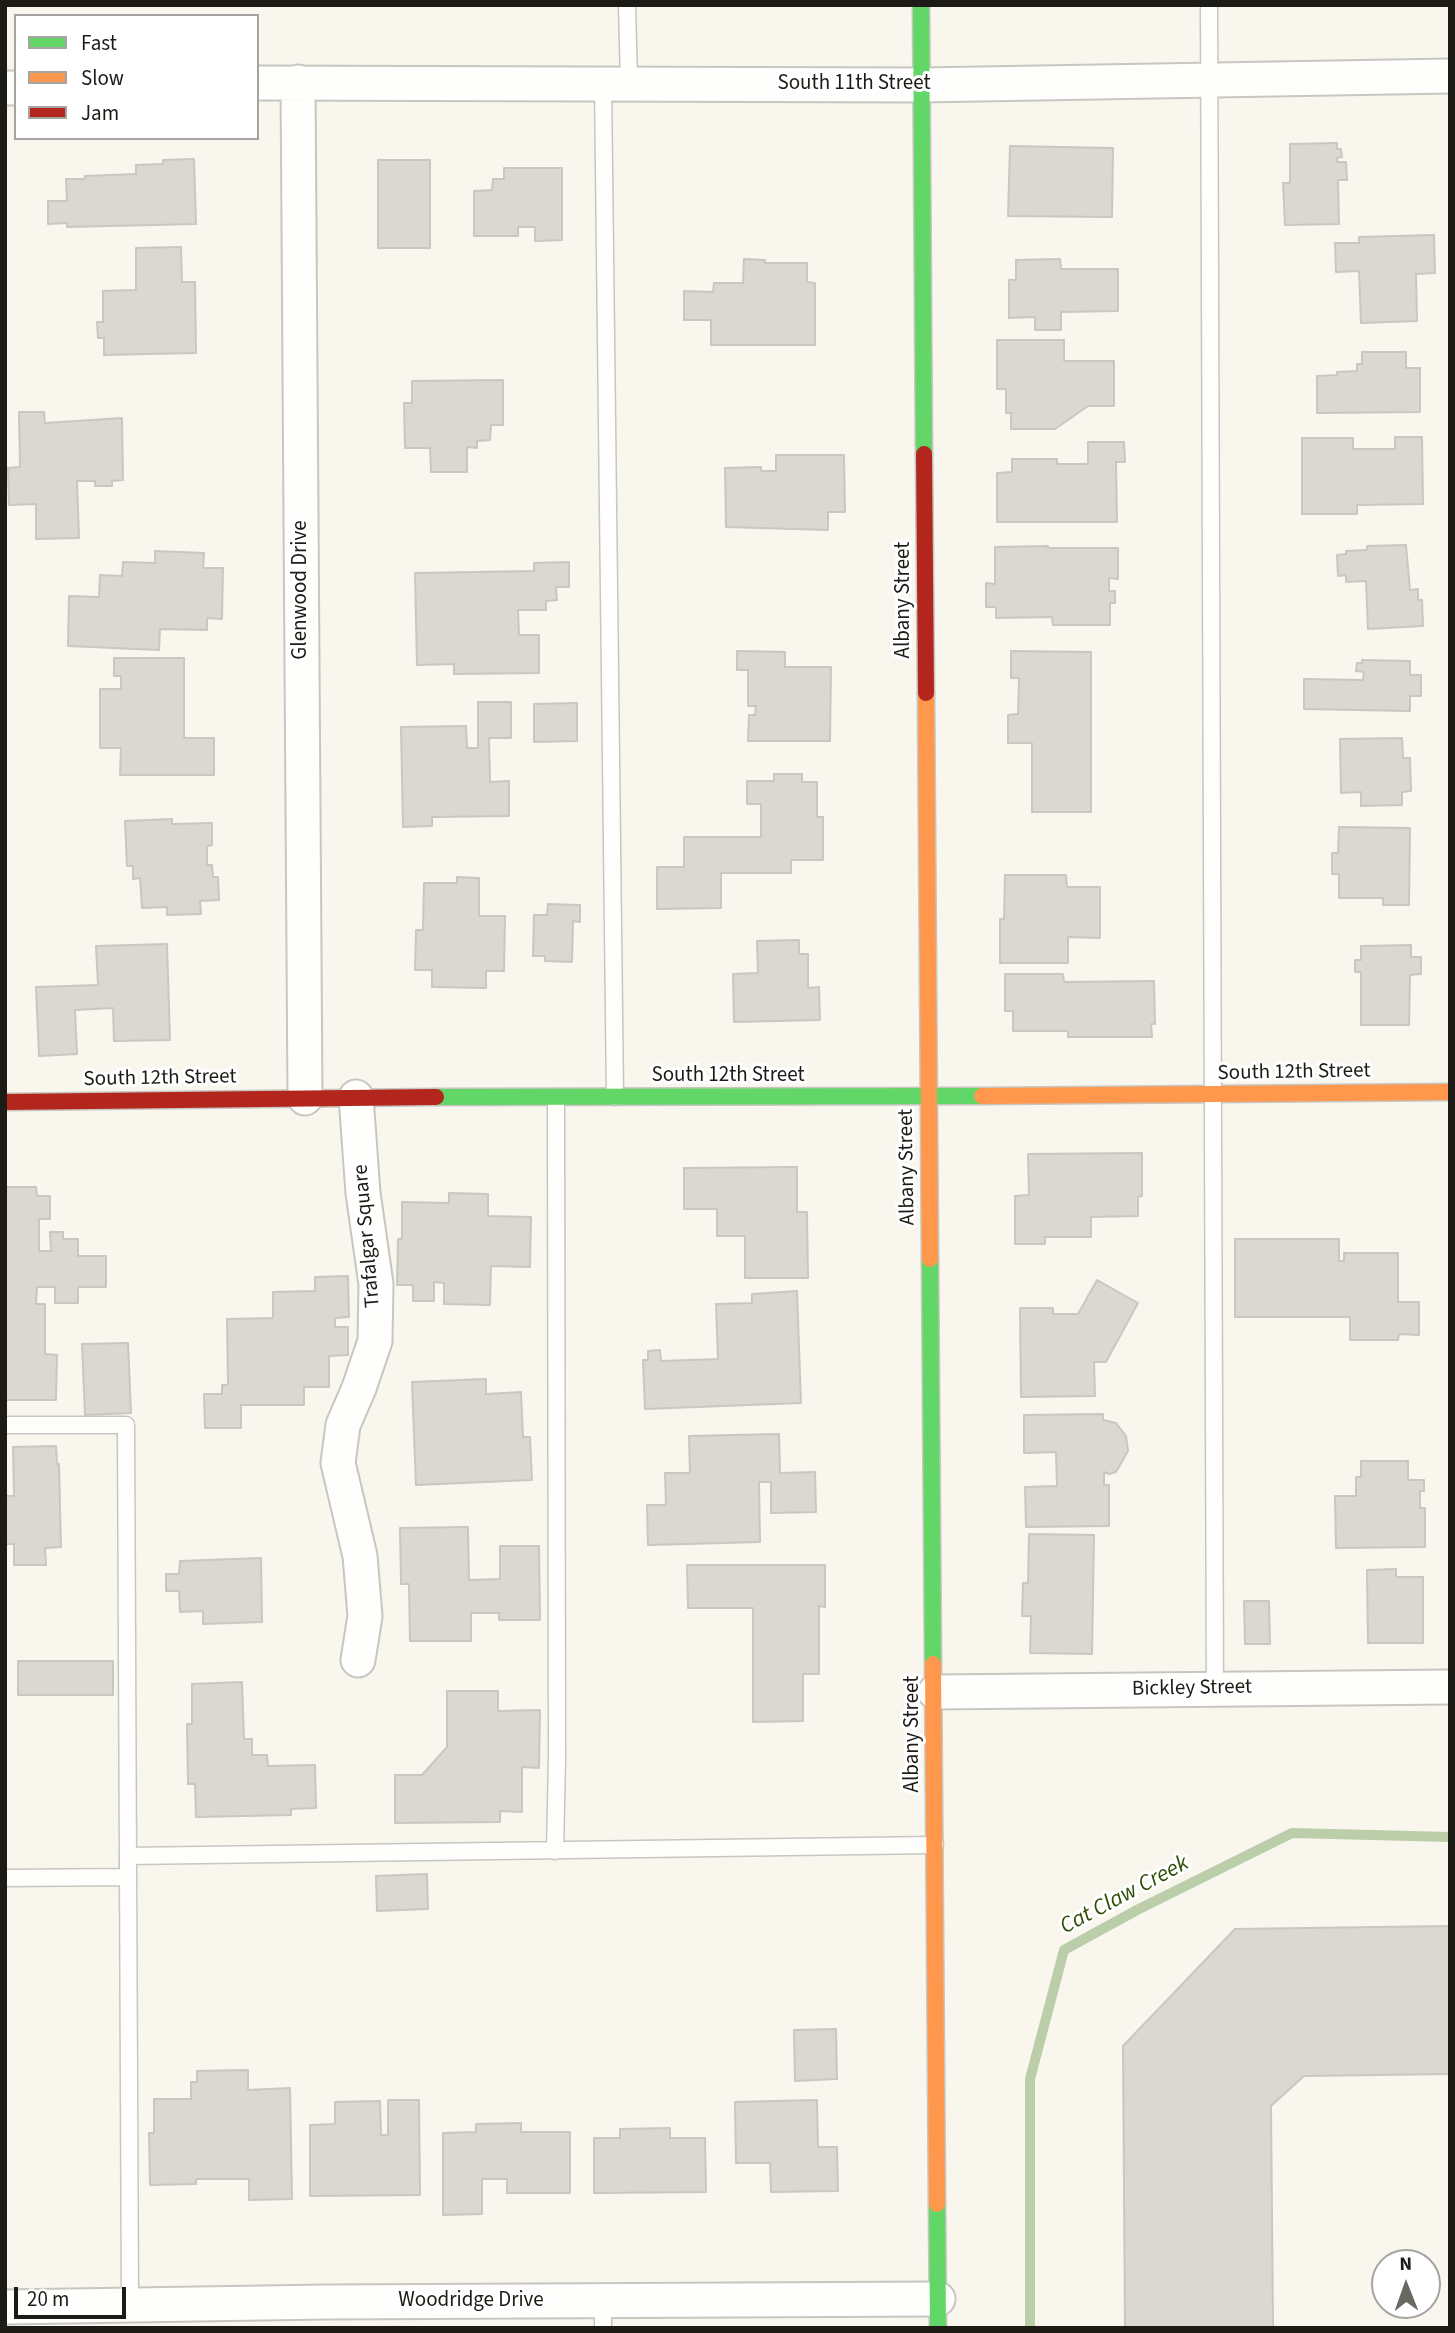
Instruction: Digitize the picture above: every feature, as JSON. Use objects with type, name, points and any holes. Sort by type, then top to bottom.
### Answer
[{"type":"street","name":"Albany Street","points":[[921,5],[938,2313]]},
{"type":"street","name":"South 11th Street","points":[[259,83],[921,85],[1450,76]]},
{"type":"street","name":"Glenwood Drive","points":[[298,82],[305,1098]]},
{"type":"street","name":"South 12th Street","points":[[5,1102],[356,1097],[928,1097],[1450,1092]]},
{"type":"street","name":"Trafalgar Square","points":[[356,1097],[363,1193],[376,1284],[375,1341],[343,1425],[338,1462],[360,1556],[365,1616],[358,1660]]},
{"type":"street","name":"Bickley Street","points":[[934,1692],[1450,1686]]},
{"type":"street","name":"Woodridge Drive","points":[[5,2307],[130,2305],[301,2315],[938,2313]]},
{"type":"lane","points":[[615,1097],[616,84],[627,5]]},
{"type":"lane","points":[[1209,5],[1215,1689]]},
{"type":"lane","points":[[555,1851],[556,1097]]},
{"type":"lane","points":[[5,1425],[125,1425],[130,2305]]},
{"type":"lane","points":[[128,1856],[935,1845]]},
{"type":"lane","points":[[5,1878],[128,1877]]},
{"type":"building","points":[[1337,143],[1342,157],[1337,158],[1337,162],[1346,162],[1347,180],[1338,180],[1339,224],[1285,225],[1283,183],[1290,183],[1290,144]]},
{"type":"building","points":[[1010,146],[1113,148],[1112,217],[1008,216]]},
{"type":"building","points":[[194,159],[196,224],[67,227],[67,223],[48,224],[48,201],[67,201],[66,179],[136,174],[136,165],[163,164],[163,160]]},
{"type":"building","points":[[378,160],[430,160],[430,248],[378,248]]},
{"type":"building","points":[[504,168],[562,168],[562,240],[535,241],[535,227],[518,227],[518,236],[474,236],[474,191],[492,190],[493,179],[504,179]]},
{"type":"building","points":[[1434,235],[1435,273],[1416,274],[1417,321],[1361,323],[1359,271],[1336,272],[1335,243],[1359,243],[1359,237]]},
{"type":"building","points":[[181,247],[182,282],[195,282],[196,353],[104,355],[104,338],[98,338],[97,322],[103,322],[103,291],[136,290],[136,248]]},
{"type":"building","points":[[744,259],[765,260],[765,263],[807,263],[807,282],[815,283],[815,345],[711,345],[711,320],[684,320],[684,291],[713,292],[714,283],[743,283]]},
{"type":"building","points":[[1060,259],[1061,269],[1118,269],[1118,311],[1061,312],[1061,330],[1035,330],[1035,317],[1009,318],[1009,280],[1016,280],[1016,260]]},
{"type":"building","points":[[997,340],[1064,340],[1064,361],[1114,361],[1114,406],[1088,406],[1055,429],[1011,429],[1011,413],[1006,413],[1006,389],[997,389]]},
{"type":"building","points":[[1362,352],[1406,352],[1406,368],[1420,368],[1420,412],[1317,413],[1317,376],[1357,371],[1357,364],[1362,364]]},
{"type":"building","points":[[503,380],[503,425],[491,425],[490,440],[477,441],[477,448],[467,447],[467,472],[431,472],[430,448],[405,448],[404,403],[412,403],[412,381]]},
{"type":"building","points":[[19,412],[44,412],[45,423],[122,418],[123,480],[112,481],[112,486],[95,486],[95,481],[77,481],[79,538],[36,539],[36,504],[9,505],[8,468],[20,467]]},
{"type":"building","points":[[1395,437],[1422,437],[1423,504],[1357,505],[1357,514],[1302,514],[1302,438],[1353,438],[1353,449],[1395,449]]},
{"type":"building","points":[[1088,442],[1124,442],[1125,462],[1116,462],[1117,522],[997,522],[997,473],[1012,472],[1012,459],[1057,459],[1057,464],[1088,464]]},
{"type":"building","points":[[776,455],[844,455],[845,512],[828,512],[828,530],[726,527],[725,468],[761,467],[761,471],[776,471]]},
{"type":"building","points":[[1406,545],[1410,590],[1418,589],[1418,600],[1422,600],[1423,626],[1368,629],[1366,581],[1346,582],[1346,575],[1338,576],[1337,555],[1346,554],[1346,551],[1367,550],[1367,546]]},
{"type":"building","points":[[995,547],[1118,548],[1118,579],[1109,578],[1109,591],[1115,591],[1115,603],[1110,603],[1110,625],[1053,625],[1052,617],[996,618],[996,607],[986,607],[986,583],[995,584]]},
{"type":"building","points":[[155,551],[204,553],[203,568],[223,568],[222,619],[207,618],[207,630],[160,629],[159,650],[68,646],[69,596],[99,597],[100,575],[122,576],[123,562],[155,563]]},
{"type":"building","points":[[569,562],[569,587],[556,587],[557,600],[546,601],[546,610],[518,610],[519,635],[539,635],[539,673],[454,674],[454,664],[417,665],[415,573],[534,571],[534,563]]},
{"type":"building","points":[[737,651],[785,652],[785,667],[831,667],[830,741],[748,741],[749,715],[755,715],[756,706],[748,706],[748,670],[737,670]]},
{"type":"building","points":[[1011,651],[1091,652],[1091,812],[1032,812],[1032,743],[1008,743],[1008,715],[1018,714],[1019,678],[1011,678]]},
{"type":"building","points":[[114,658],[184,658],[184,738],[214,738],[214,775],[120,775],[121,748],[100,748],[100,689],[121,689],[121,676],[114,676]]},
{"type":"building","points":[[1362,660],[1410,661],[1410,675],[1421,675],[1421,696],[1410,696],[1410,711],[1304,709],[1304,679],[1363,680],[1364,672],[1356,671],[1357,663],[1362,663]]},
{"type":"building","points":[[478,702],[511,702],[511,738],[489,738],[490,782],[509,781],[509,816],[432,817],[432,826],[403,827],[401,727],[466,726],[467,748],[478,748]]},
{"type":"building","points":[[577,703],[577,741],[534,742],[534,704]]},
{"type":"building","points":[[1402,738],[1403,758],[1410,758],[1411,791],[1402,792],[1402,805],[1361,806],[1361,792],[1341,793],[1340,739]]},
{"type":"building","points":[[774,774],[802,774],[802,782],[817,782],[817,817],[823,817],[823,860],[791,860],[791,873],[721,873],[721,908],[657,909],[657,867],[684,867],[684,837],[761,837],[761,804],[747,804],[747,781],[774,781]]},
{"type":"building","points":[[172,819],[172,824],[212,823],[212,845],[207,846],[207,865],[212,865],[213,877],[218,877],[219,900],[200,901],[201,914],[167,915],[167,907],[142,908],[140,878],[133,879],[133,866],[127,866],[125,821]]},
{"type":"building","points":[[1339,827],[1410,828],[1409,905],[1383,905],[1383,898],[1339,898],[1339,874],[1332,874],[1332,853],[1338,853]]},
{"type":"building","points":[[1005,875],[1066,875],[1067,887],[1100,887],[1100,938],[1068,937],[1068,963],[1000,963],[1000,919],[1004,919]]},
{"type":"building","points":[[457,877],[479,878],[479,916],[505,916],[504,971],[486,971],[486,988],[432,987],[432,970],[415,970],[416,930],[423,930],[424,883],[457,883]]},
{"type":"building","points":[[548,904],[580,905],[580,922],[573,921],[572,962],[545,961],[545,956],[533,956],[534,915],[547,915]]},
{"type":"building","points":[[799,940],[799,954],[808,954],[808,988],[819,987],[820,1020],[734,1022],[733,974],[758,973],[757,941]]},
{"type":"building","points":[[167,944],[170,1040],[114,1041],[113,1008],[75,1010],[77,1054],[39,1056],[36,987],[98,985],[96,946]]},
{"type":"building","points":[[1411,945],[1411,957],[1421,957],[1421,974],[1410,975],[1409,1025],[1361,1025],[1361,972],[1355,972],[1355,960],[1361,960],[1361,946]]},
{"type":"building","points":[[1005,974],[1063,974],[1064,982],[1154,981],[1155,1024],[1151,1024],[1152,1037],[1068,1037],[1068,1031],[1013,1031],[1013,1011],[1005,1011]]},
{"type":"building","points":[[1142,1153],[1142,1196],[1138,1197],[1138,1216],[1091,1217],[1091,1237],[1045,1237],[1045,1244],[1015,1244],[1015,1196],[1029,1195],[1028,1154]]},
{"type":"building","points":[[797,1167],[797,1212],[807,1212],[808,1278],[745,1278],[745,1236],[717,1236],[717,1209],[684,1209],[684,1168]]},
{"type":"building","points":[[5,1187],[36,1187],[37,1196],[50,1196],[50,1219],[39,1219],[39,1251],[51,1251],[50,1232],[63,1232],[63,1239],[78,1239],[78,1256],[106,1256],[106,1287],[78,1287],[78,1303],[55,1303],[55,1287],[37,1287],[36,1304],[45,1304],[45,1354],[57,1355],[56,1400],[5,1400]]},
{"type":"building","points":[[449,1193],[488,1194],[488,1216],[531,1217],[530,1267],[491,1266],[490,1305],[444,1304],[444,1283],[434,1282],[434,1301],[413,1301],[413,1285],[397,1285],[398,1239],[402,1239],[402,1202],[449,1203]]},
{"type":"building","points":[[1235,1239],[1339,1239],[1339,1261],[1344,1261],[1344,1253],[1398,1253],[1398,1302],[1419,1302],[1419,1335],[1399,1334],[1398,1340],[1350,1340],[1350,1317],[1235,1317]]},
{"type":"building","points":[[348,1276],[349,1317],[335,1318],[335,1327],[348,1327],[348,1355],[329,1356],[329,1387],[304,1387],[304,1405],[241,1405],[241,1428],[205,1428],[204,1394],[222,1394],[222,1385],[228,1385],[227,1319],[273,1318],[273,1292],[315,1291],[315,1277]]},
{"type":"building","points":[[1097,1280],[1138,1303],[1106,1362],[1094,1362],[1095,1396],[1021,1397],[1020,1308],[1053,1308],[1053,1314],[1078,1314]]},
{"type":"building","points":[[797,1291],[801,1403],[645,1409],[643,1360],[648,1360],[648,1351],[660,1350],[661,1361],[718,1359],[716,1304],[752,1303],[752,1294]]},
{"type":"building","points":[[128,1343],[131,1413],[85,1415],[82,1344]]},
{"type":"building","points":[[486,1379],[486,1394],[521,1392],[523,1437],[530,1437],[532,1480],[416,1485],[412,1382]]},
{"type":"building","points":[[1103,1414],[1103,1420],[1116,1423],[1126,1436],[1128,1451],[1116,1472],[1104,1472],[1104,1485],[1109,1485],[1109,1526],[1026,1527],[1025,1487],[1057,1486],[1056,1452],[1024,1453],[1024,1415]]},
{"type":"building","points":[[779,1434],[780,1473],[815,1472],[816,1512],[771,1513],[771,1482],[759,1482],[760,1542],[648,1545],[647,1505],[666,1505],[665,1473],[690,1473],[689,1436]]},
{"type":"building","points":[[56,1446],[59,1464],[61,1547],[45,1548],[46,1565],[14,1565],[14,1544],[5,1544],[5,1496],[14,1496],[13,1447]]},
{"type":"building","points":[[1361,1461],[1408,1461],[1408,1480],[1424,1480],[1424,1491],[1420,1491],[1420,1508],[1425,1508],[1425,1547],[1336,1548],[1335,1496],[1356,1496],[1356,1477],[1361,1477]]},
{"type":"building","points":[[468,1527],[469,1580],[500,1579],[500,1546],[539,1546],[540,1620],[499,1620],[499,1613],[471,1613],[471,1641],[410,1641],[409,1584],[401,1584],[400,1528]]},
{"type":"building","points":[[1029,1534],[1094,1535],[1092,1654],[1030,1653],[1031,1616],[1022,1616],[1023,1583],[1028,1583]]},
{"type":"building","points":[[261,1558],[262,1622],[203,1624],[203,1611],[180,1612],[179,1591],[166,1591],[166,1574],[179,1574],[180,1561]]},
{"type":"building","points":[[687,1565],[825,1565],[825,1607],[819,1606],[819,1674],[803,1674],[803,1721],[753,1722],[753,1608],[688,1608]]},
{"type":"building","points":[[1396,1569],[1396,1577],[1423,1577],[1423,1643],[1368,1643],[1367,1570]]},
{"type":"building","points":[[1244,1601],[1269,1601],[1270,1644],[1245,1644]]},
{"type":"building","points":[[18,1661],[113,1661],[113,1695],[18,1695]]},
{"type":"building","points":[[242,1682],[244,1739],[252,1739],[252,1755],[267,1755],[268,1766],[315,1765],[316,1808],[291,1809],[291,1815],[196,1817],[195,1784],[188,1784],[187,1724],[192,1724],[192,1684]]},
{"type":"building","points":[[447,1691],[498,1691],[498,1711],[540,1710],[539,1768],[522,1767],[522,1812],[500,1811],[500,1822],[395,1823],[395,1775],[422,1775],[447,1747]]},
{"type":"building","points":[[427,1874],[428,1909],[377,1911],[376,1876]]},
{"type":"building","points":[[1450,1926],[1450,2074],[1304,2076],[1271,2106],[1273,2328],[1125,2328],[1123,2046],[1235,1929]]},
{"type":"building","points":[[836,2029],[837,2079],[795,2081],[794,2030]]},
{"type":"building","points":[[248,2070],[248,2090],[290,2088],[292,2199],[249,2200],[249,2179],[196,2179],[196,2184],[150,2185],[149,2133],[154,2133],[154,2099],[191,2099],[191,2082],[197,2082],[197,2071]]},
{"type":"building","points":[[388,2100],[419,2100],[420,2195],[310,2196],[310,2125],[335,2124],[335,2102],[380,2101],[381,2135],[388,2135]]},
{"type":"building","points":[[817,2100],[818,2147],[837,2147],[838,2191],[771,2192],[770,2163],[736,2163],[735,2102]]},
{"type":"building","points":[[521,2123],[521,2132],[570,2132],[570,2193],[507,2193],[507,2179],[482,2179],[482,2214],[443,2215],[443,2133],[476,2132],[476,2124]]},
{"type":"building","points":[[670,2128],[670,2138],[705,2138],[706,2192],[594,2193],[594,2138],[620,2138],[620,2129]]},
{"type":"waterway","name":"Cat Claw Creek","points":[[1030,2328],[1030,2079],[1064,1950],[1137,1910],[1292,1833],[1450,1837]]},
{"type":"traffic: fast","points":[[921,5],[924,454]]},
{"type":"traffic: fast","points":[[436,1097],[982,1096]]},
{"type":"traffic: fast","points":[[930,1259],[933,1664]]},
{"type":"traffic: fast","points":[[937,2204],[938,2328]]},
{"type":"traffic: slow","points":[[926,693],[930,1259]]},
{"type":"traffic: slow","points":[[982,1096],[1450,1092]]},
{"type":"traffic: slow","points":[[933,1664],[937,2204]]},
{"type":"traffic: jam","points":[[924,454],[926,693]]},
{"type":"traffic: jam","points":[[5,1102],[436,1097]]}]
